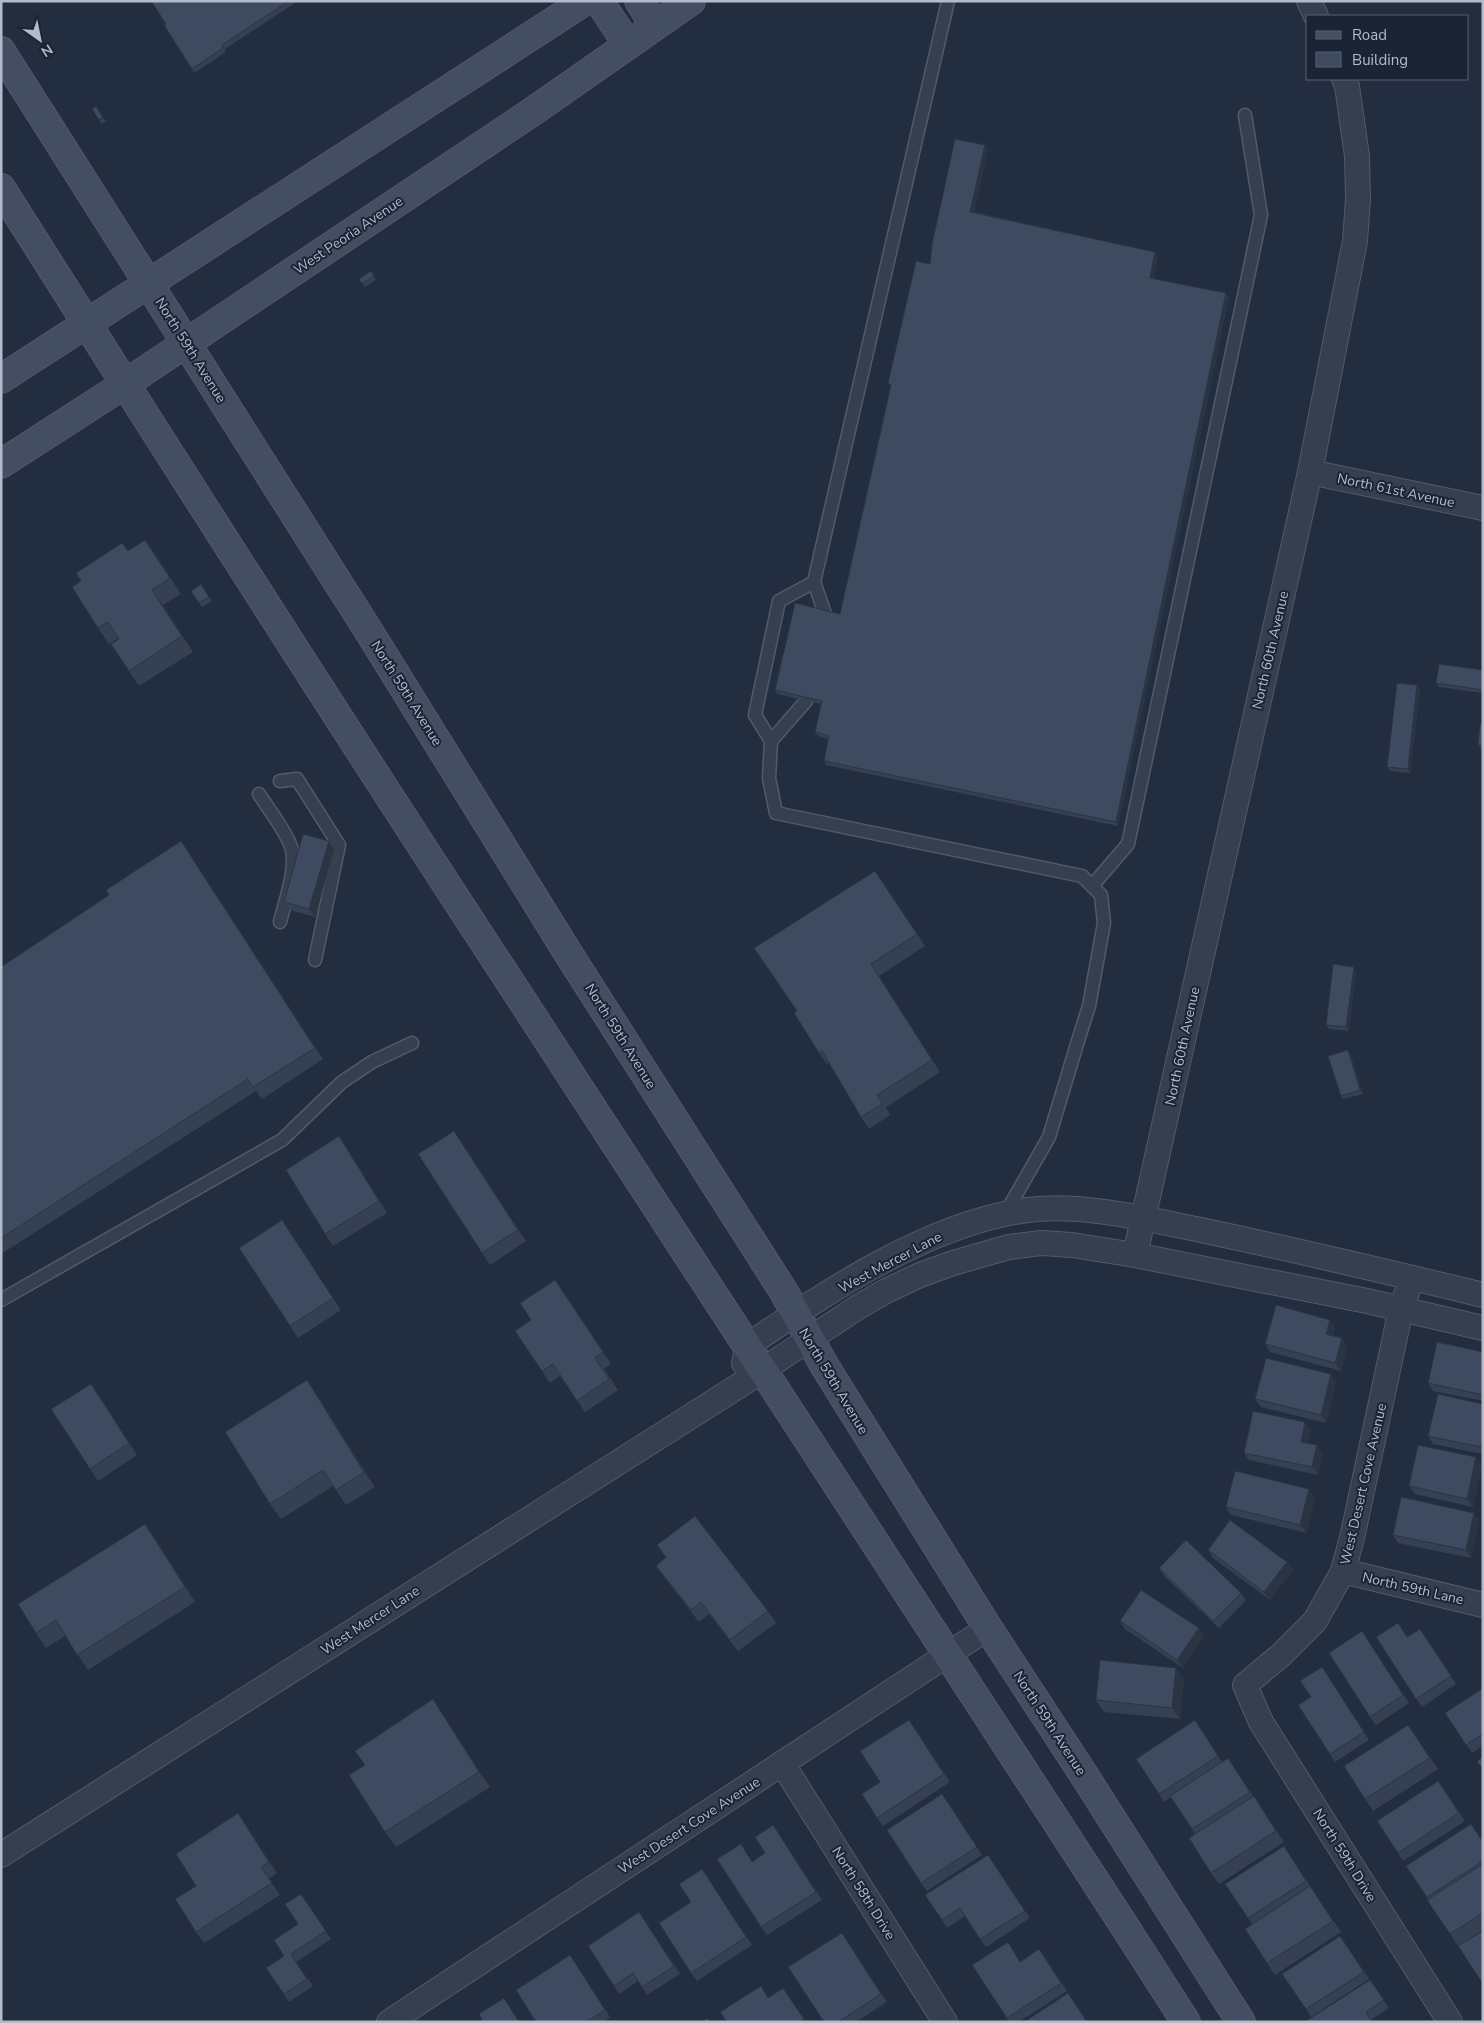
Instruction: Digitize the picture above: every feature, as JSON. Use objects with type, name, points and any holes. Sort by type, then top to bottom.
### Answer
[{"type":"main road","points":[[1,379],[585,1]]},
{"type":"main road","points":[[599,1],[628,45]]},
{"type":"main road","points":[[639,1],[655,26]]},
{"type":"main road","name":"West Peoria Avenue","points":[[1,464],[125,384],[532,112],[691,1]]},
{"type":"main road","name":"North 59th Avenue","points":[[1,51],[363,622],[795,1314],[861,1426],[988,1628],[1079,1766],[1241,2022]]},
{"type":"main road","points":[[1,188],[516,991],[950,1654],[1186,2022]]},
{"type":"street","points":[[1309,1],[1316,15]]},
{"type":"street","name":"North 60th Avenue","points":[[1135,1255],[1310,472],[1354,241],[1358,199],[1357,156],[1347,86],[1344,80]]},
{"type":"street","name":"North 61st Avenue","points":[[1310,472],[1483,508]]},
{"type":"street","name":"West Mercer Lane","points":[[748,1345],[795,1314],[901,1252],[941,1234],[1005,1214],[1027,1210],[1056,1208],[1144,1219]]},
{"type":"street","points":[[1144,1219],[1483,1295]]},
{"type":"street","name":"West Mercer Lane","points":[[1,1855],[740,1385],[858,1306],[920,1275],[953,1263],[1009,1247],[1041,1243],[1135,1255]]},
{"type":"street","points":[[1135,1255],[1483,1328]]},
{"type":"street","name":"West Desert Cove Avenue","points":[[1245,1685],[1281,1655],[1315,1621],[1343,1571],[1352,1538],[1401,1310],[1412,1278]]},
{"type":"street","points":[[740,1385],[748,1345]]},
{"type":"street","name":"North 59th Lane","points":[[1343,1571],[1483,1606]]},
{"type":"street","name":"West Desert Cove Avenue","points":[[389,2022],[988,1628]]},
{"type":"street","name":"North 59th Drive","points":[[1245,1685],[1261,1722],[1450,2022]]},
{"type":"street","name":"North 58th Drive","points":[[782,1763],[945,2022]]},
{"type":"lane","points":[[821,633],[825,614],[814,582],[948,1]]},
{"type":"lane","points":[[1092,886],[1128,844],[1261,215],[1246,115]]},
{"type":"lane","points":[[814,582],[779,600],[755,715],[771,741],[769,778],[776,813],[1082,876],[1101,895],[1104,923],[1089,1006],[1049,1137],[1005,1214]]},
{"type":"lane","points":[[771,741],[806,701],[813,672]]},
{"type":"lane","points":[[280,781],[297,779],[339,845],[315,960]]},
{"type":"lane","points":[[259,794],[291,845],[293,861],[291,877],[280,922]]},
{"type":"lane","points":[[1,1300],[282,1140],[342,1082],[372,1062],[412,1042]]},
{"type":"building","points":[[151,1],[289,1],[222,45],[223,48],[192,69]]},
{"type":"building","points":[[96,106],[103,118],[99,120],[92,109]]},
{"type":"building","points":[[955,139],[985,145],[970,212],[1155,252],[1150,278],[1226,293],[1116,822],[824,761],[829,736],[815,732],[822,701],[775,690],[795,603],[840,614],[891,385],[888,383],[916,261],[930,264],[932,244]]},
{"type":"building","points":[[371,271],[374,276],[362,283],[359,279]]},
{"type":"building","points":[[145,540],[170,578],[152,590],[182,636],[129,671],[111,644],[119,639],[108,622],[98,628],[72,587],[81,581],[76,573],[122,543],[128,551]]},
{"type":"building","points":[[201,584],[209,597],[199,603],[191,591]]},
{"type":"building","points":[[1439,664],[1483,670],[1483,690],[1436,683]]},
{"type":"building","points":[[1397,683],[1417,685],[1408,769],[1387,767]]},
{"type":"building","points":[[1480,724],[1483,724],[1483,746],[1478,745]]},
{"type":"building","points":[[303,834],[329,841],[309,909],[284,902]]},
{"type":"building","points":[[181,841],[315,1048],[253,1087],[248,1079],[1,1238],[1,967],[109,895],[106,890]]},
{"type":"building","points":[[875,871],[917,934],[871,964],[932,1060],[877,1095],[882,1104],[861,1117],[822,1051],[819,1053],[794,1013],[797,1011],[754,948]]},
{"type":"building","points":[[1333,964],[1354,967],[1346,1027],[1326,1025]]},
{"type":"building","points":[[1348,1050],[1360,1090],[1341,1096],[1328,1056]]},
{"type":"building","points":[[454,1131],[518,1230],[482,1253],[418,1154]]},
{"type":"building","points":[[339,1136],[379,1201],[325,1234],[286,1170]]},
{"type":"building","points":[[282,1220],[333,1298],[290,1326],[239,1248]]},
{"type":"building","points":[[555,1280],[603,1352],[595,1358],[609,1379],[577,1401],[553,1364],[542,1371],[515,1331],[531,1320],[520,1303]]},
{"type":"building","points":[[1276,1305],[1330,1320],[1326,1334],[1342,1338],[1335,1363],[1265,1344]]},
{"type":"building","points":[[1437,1342],[1483,1352],[1483,1395],[1428,1383]]},
{"type":"building","points":[[1266,1358],[1331,1374],[1321,1415],[1255,1399]]},
{"type":"building","points":[[307,1380],[364,1472],[336,1490],[323,1470],[270,1504],[225,1432]]},
{"type":"building","points":[[91,1384],[129,1443],[90,1469],[51,1409]]},
{"type":"building","points":[[1438,1394],[1483,1404],[1483,1439],[1481,1447],[1428,1436]]},
{"type":"building","points":[[1253,1411],[1305,1422],[1301,1442],[1317,1445],[1312,1467],[1244,1453]]},
{"type":"building","points":[[1418,1445],[1476,1457],[1467,1499],[1409,1486]]},
{"type":"building","points":[[1235,1471],[1309,1489],[1300,1525],[1226,1507]]},
{"type":"building","points":[[1401,1497],[1474,1513],[1466,1550],[1393,1535]]},
{"type":"building","points":[[695,1516],[768,1611],[730,1640],[701,1602],[691,1610],[656,1566],[666,1557],[657,1545]]},
{"type":"building","points":[[1230,1520],[1287,1562],[1264,1592],[1208,1550]]},
{"type":"building","points":[[145,1524],[185,1587],[77,1655],[56,1620],[36,1633],[18,1604]]},
{"type":"building","points":[[1186,1540],[1241,1593],[1213,1621],[1159,1568]]},
{"type":"building","points":[[1141,1590],[1199,1628],[1177,1660],[1120,1621]]},
{"type":"building","points":[[1398,1623],[1407,1637],[1420,1629],[1451,1676],[1416,1699],[1376,1637]]},
{"type":"building","points":[[1362,1631],[1403,1695],[1370,1717],[1329,1653]]},
{"type":"building","points":[[1100,1660],[1176,1668],[1172,1708],[1096,1700]]},
{"type":"building","points":[[1322,1667],[1364,1732],[1330,1754],[1298,1705],[1311,1697],[1300,1681]]},
{"type":"building","points":[[1483,1688],[1483,1734],[1466,1745],[1445,1713]]},
{"type":"building","points":[[433,1699],[479,1772],[385,1832],[349,1775],[365,1765],[355,1751]]},
{"type":"building","points":[[909,1720],[944,1774],[877,1818],[862,1794],[880,1782],[860,1751]]},
{"type":"building","points":[[1195,1720],[1218,1756],[1159,1794],[1136,1759]]},
{"type":"building","points":[[1408,1725],[1430,1758],[1365,1799],[1344,1766]]},
{"type":"building","points":[[1483,1756],[1483,1769],[1477,1762]]},
{"type":"building","points":[[1228,1758],[1250,1792],[1192,1829],[1170,1796]]},
{"type":"building","points":[[1438,1781],[1459,1813],[1398,1853],[1377,1821]]},
{"type":"building","points":[[942,1794],[977,1847],[921,1883],[887,1830]]},
{"type":"building","points":[[1254,1796],[1276,1831],[1211,1873],[1189,1838]]},
{"type":"building","points":[[238,1813],[269,1862],[261,1867],[272,1883],[196,1932],[175,1899],[196,1886],[176,1854]]},
{"type":"building","points":[[1471,1824],[1483,1842],[1483,1861],[1427,1897],[1406,1866]]},
{"type":"building","points":[[773,1825],[816,1892],[761,1927],[717,1859],[741,1844],[752,1862],[765,1853],[755,1837]]},
{"type":"building","points":[[1284,1846],[1306,1881],[1248,1918],[1225,1884]]},
{"type":"building","points":[[988,1855],[1025,1911],[980,1939],[960,1908],[942,1920],[925,1895]]},
{"type":"building","points":[[1483,1864],[1483,1913],[1450,1934],[1427,1900]]},
{"type":"building","points":[[702,1869],[746,1937],[691,1973],[659,1923],[691,1902],[679,1884]]},
{"type":"building","points":[[1310,1886],[1333,1921],[1267,1963],[1245,1929]]},
{"type":"building","points":[[301,1894],[326,1931],[291,1954],[307,1979],[284,1994],[266,1968],[284,1956],[274,1940],[298,1924],[285,1904]]},
{"type":"building","points":[[639,1912],[674,1966],[642,1987],[633,1973],[614,1986],[588,1946]]},
{"type":"building","points":[[1483,1931],[1483,1980],[1481,1981],[1458,1946]]},
{"type":"building","points":[[842,1933],[881,1994],[838,2022],[824,2022],[788,1967]]},
{"type":"building","points":[[1340,1936],[1364,1972],[1306,2009],[1282,1974]]},
{"type":"building","points":[[1008,1942],[1020,1962],[1039,1949],[1061,1983],[1007,2018],[972,1965]]},
{"type":"building","points":[[570,1955],[605,2010],[586,2022],[536,2022],[516,1990]]},
{"type":"building","points":[[1370,1980],[1384,2000],[1366,2012],[1372,2022],[1306,2021]]},
{"type":"building","points":[[761,1986],[768,1998],[783,1988],[804,2019],[799,2022],[727,2022],[720,2012]]},
{"type":"building","points":[[1068,1993],[1087,2022],[1024,2022]]},
{"type":"building","points":[[504,1998],[519,2022],[483,2022],[479,2014]]},
{"type":"building","points":[[707,2018],[710,2022],[701,2022]]}]
